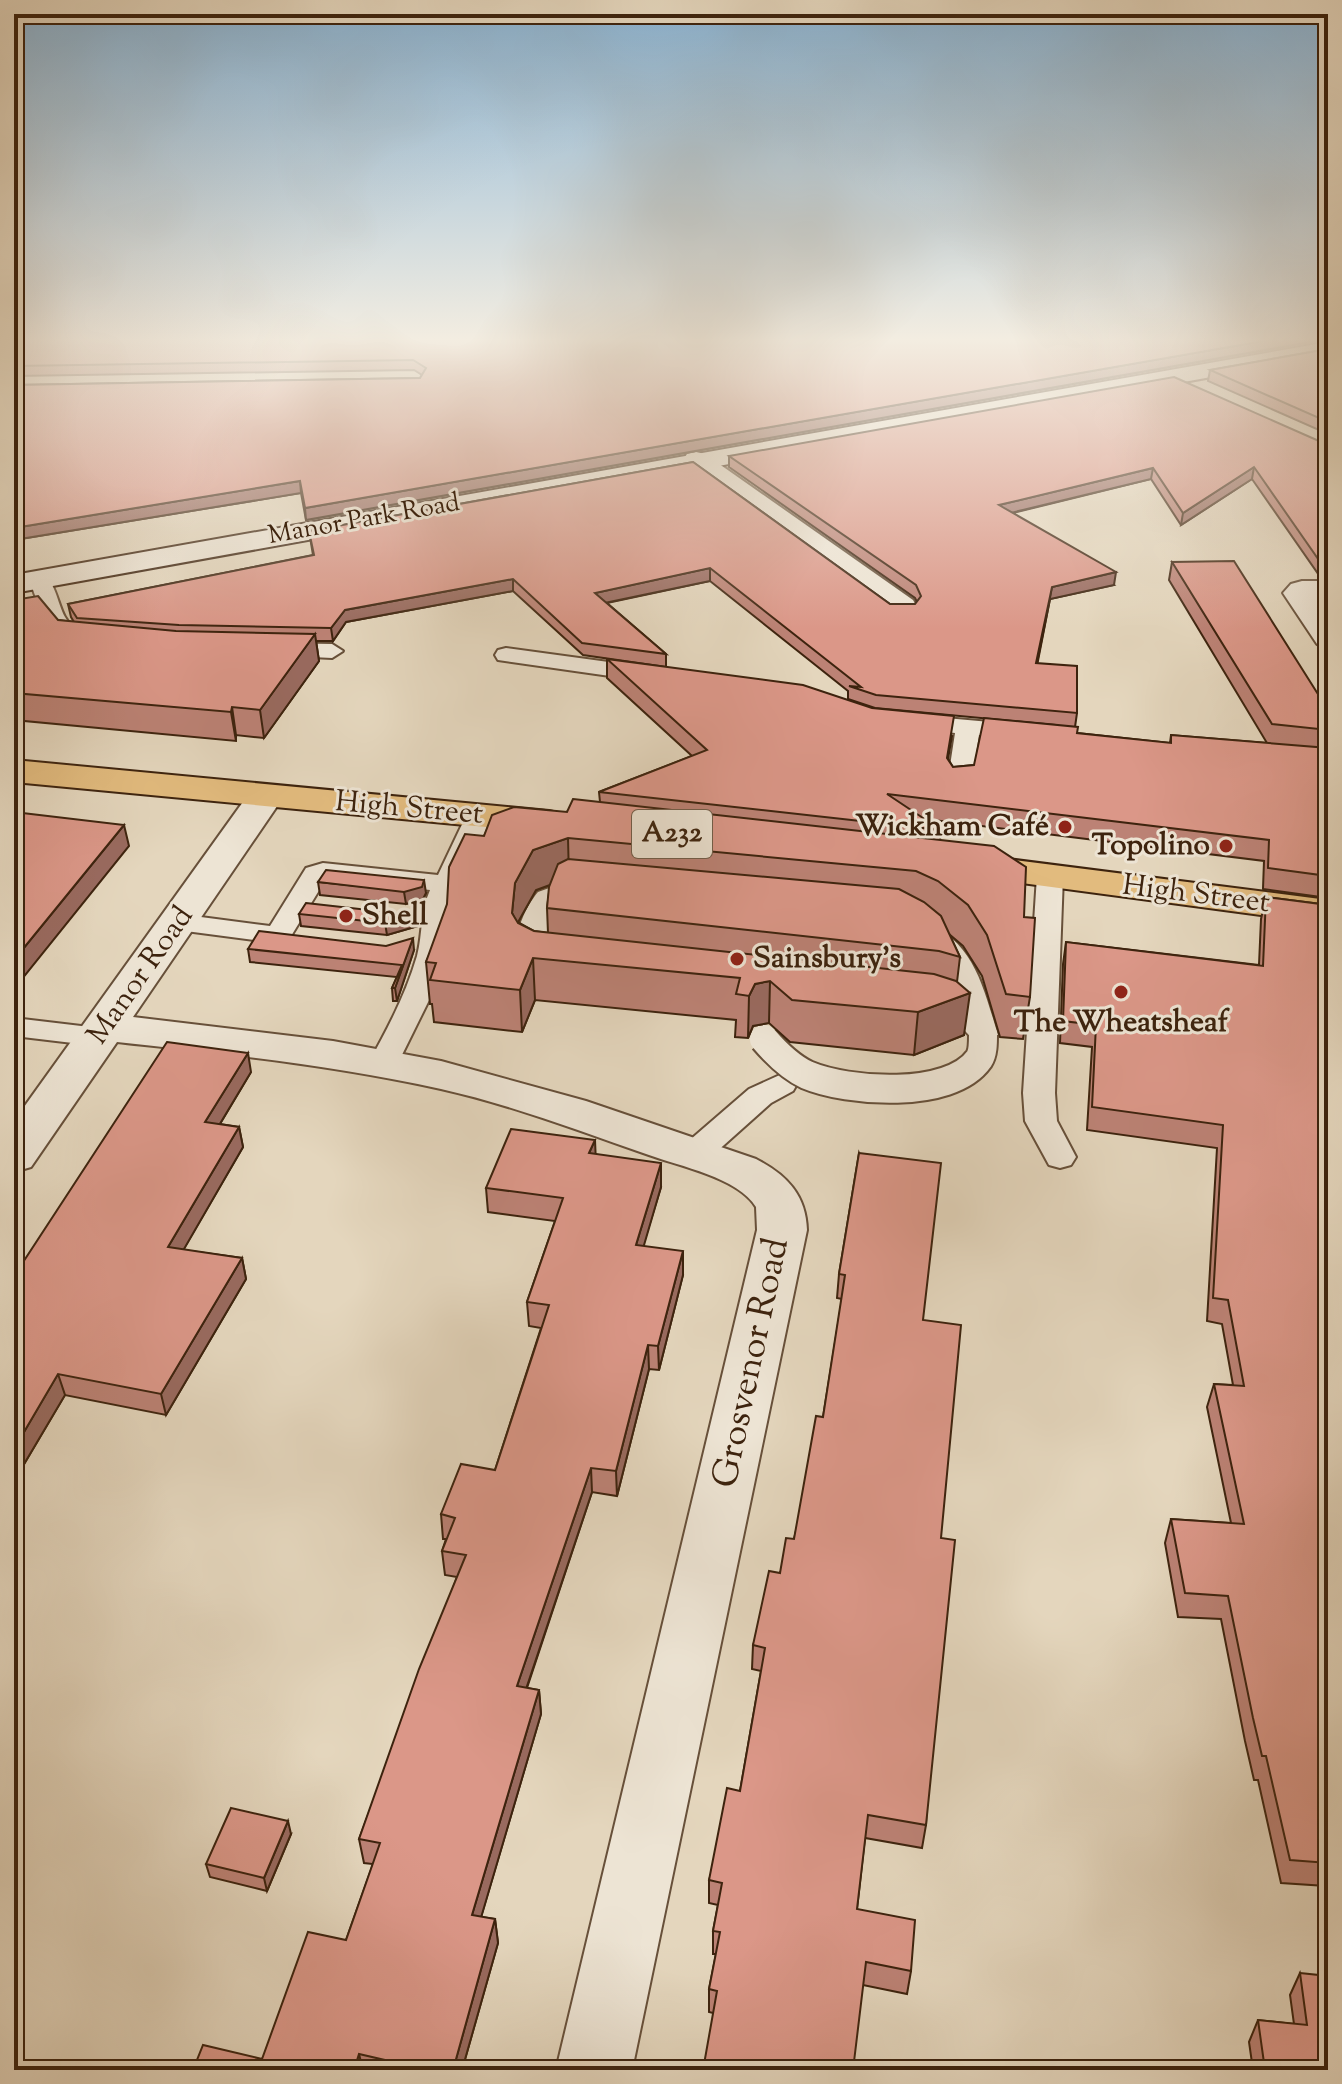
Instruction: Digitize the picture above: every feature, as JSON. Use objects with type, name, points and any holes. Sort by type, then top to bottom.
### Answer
[{"type":"highway","name":"High Street","points":[[14,771],[588,826]]},
{"type":"highway","name":"High Street","points":[[939,863],[1328,912]]},
{"type":"street","name":"Manor Park Road","points":[[26,581],[835,435]]},
{"type":"street","points":[[696,460],[902,607]]},
{"type":"street","points":[[1315,590],[1298,593],[1299,599],[1328,637]]},
{"type":"street","name":"Manor Road","points":[[14,1156],[266,796]]},
{"type":"street","name":"Grosvenor Road","points":[[102,1032],[383,1064],[477,1083],[694,1154],[760,1180],[775,1196],[781,1210],[782,1230],[594,2070]]},
{"type":"lane","points":[[26,581],[65,635],[83,642],[109,643]]},
{"type":"lane","points":[[252,649],[332,651]]},
{"type":"lane","points":[[506,655],[671,677]]},
{"type":"lane","points":[[885,719],[1046,734]]},
{"type":"lane","points":[[960,779],[968,727]]},
{"type":"lane","points":[[383,1064],[401,1031],[435,942],[427,916],[479,816]]},
{"type":"lane","points":[[278,935],[315,874],[323,871],[427,916]]},
{"type":"lane","points":[[1050,876],[1039,1093],[1041,1121],[1060,1157]]},
{"type":"lane","points":[[764,1039],[787,1063],[806,1075],[828,1082],[902,1089],[930,1086],[966,1070],[978,1060],[983,1035],[961,964],[952,950],[927,928],[901,920],[569,889],[554,892],[545,900],[529,945],[533,957],[548,964],[934,1005],[966,1016],[983,1035]]},
{"type":"lane","points":[[297,903],[329,906]]},
{"type":"lane","points":[[178,922],[310,938]]},
{"type":"lane","points":[[14,1027],[102,1032]]},
{"type":"lane","points":[[694,1154],[760,1096],[782,1084]]},
{"type":"building","points":[[14,435],[723,435],[305,508],[300,481],[14,528]]},
{"type":"building","points":[[846,435],[1306,435],[1328,445],[1328,566],[1323,566],[1254,467],[1183,513],[1153,468],[999,505],[1116,572],[1052,587],[1036,663],[1077,666],[1077,713],[876,695],[849,686],[861,687],[710,568],[595,593],[666,654],[582,643],[513,579],[345,610],[331,628],[179,625],[77,618],[68,604],[314,555],[309,531],[693,462],[890,604],[915,604],[921,596],[916,585],[729,456]]},
{"type":"building","points":[[1234,561],[1328,710],[1328,730],[1272,724],[1172,562]]},
{"type":"building","points":[[38,596],[58,620],[176,631],[315,634],[260,710],[232,707],[231,712],[14,693],[14,600]]},
{"type":"building","points":[[607,659],[803,685],[872,708],[954,716],[947,758],[953,767],[974,765],[984,718],[1078,727],[1077,733],[1171,743],[1171,735],[1328,748],[1328,876],[1268,868],[1269,840],[887,794],[941,830],[599,792],[707,750]]},
{"type":"building","points":[[573,799],[994,846],[1026,867],[1024,917],[1035,918],[1030,997],[1006,994],[987,935],[968,905],[938,881],[916,871],[568,838],[533,850],[515,883],[512,913],[518,923],[534,931],[934,974],[956,981],[970,993],[918,1012],[792,1000],[770,981],[755,984],[749,996],[736,994],[740,978],[533,958],[520,990],[430,980],[436,963],[426,962],[447,904],[449,867],[465,834],[484,836],[492,815],[514,807],[567,812]]},
{"type":"building","points":[[14,812],[124,825],[14,960]]},
{"type":"building","points":[[568,859],[899,889],[924,902],[941,916],[960,957],[939,951],[547,908],[549,887],[558,864]]},
{"type":"building","points":[[326,870],[424,880],[422,887],[404,892],[318,882]]},
{"type":"building","points":[[1266,897],[1328,905],[1328,1046],[1321,1045],[1325,1141],[1328,1142],[1328,1863],[1290,1860],[1266,1756],[1262,1756],[1253,1718],[1228,1596],[1185,1593],[1171,1519],[1244,1524],[1214,1384],[1244,1386],[1228,1300],[1213,1298],[1223,1125],[1092,1107],[1096,1025],[1063,1021],[1066,942],[1263,966]]},
{"type":"building","points":[[306,903],[417,913],[385,923],[299,914]]},
{"type":"building","points":[[259,931],[386,946],[413,938],[395,988],[392,988],[402,965],[248,949]]},
{"type":"building","points":[[167,1042],[248,1053],[205,1122],[239,1127],[168,1247],[242,1258],[161,1394],[58,1374],[14,1449],[14,1276]]},
{"type":"building","points":[[511,1129],[595,1140],[589,1153],[661,1163],[636,1245],[683,1251],[658,1346],[648,1345],[616,1471],[591,1468],[517,1686],[539,1690],[472,1915],[495,1919],[453,2070],[428,2070],[359,2054],[354,2070],[193,2070],[203,2045],[262,2059],[308,1932],[346,1940],[380,1843],[359,1839],[419,1669],[466,1555],[442,1551],[455,1518],[441,1514],[461,1464],[495,1470],[549,1305],[527,1302],[563,1198],[486,1188]]},
{"type":"building","points":[[859,1153],[941,1163],[923,1320],[961,1325],[941,1538],[955,1540],[926,1825],[868,1815],[857,1909],[915,1920],[911,1971],[866,1962],[853,2070],[703,2070],[717,1991],[709,1989],[720,1932],[713,1931],[722,1883],[709,1880],[727,1788],[740,1791],[765,1648],[753,1645],[769,1571],[780,1573],[786,1538],[794,1539],[816,1416],[823,1417],[845,1275],[839,1274]]},
{"type":"building","points":[[231,1808],[288,1821],[264,1878],[206,1864]]},
{"type":"building","points":[[1300,1973],[1328,1976],[1328,2070],[1265,2070],[1258,2020],[1307,2025]]},
{"type":"place","name":"Wickham Café","points":[[1065,827]]},
{"type":"place","name":"Topolino","points":[[1226,846]]},
{"type":"place","name":"Shell","points":[[346,916]]},
{"type":"place","name":"Sainsbury's","points":[[737,959]]},
{"type":"place","name":"The Wheatsheaf","points":[[1121,992]]}]
